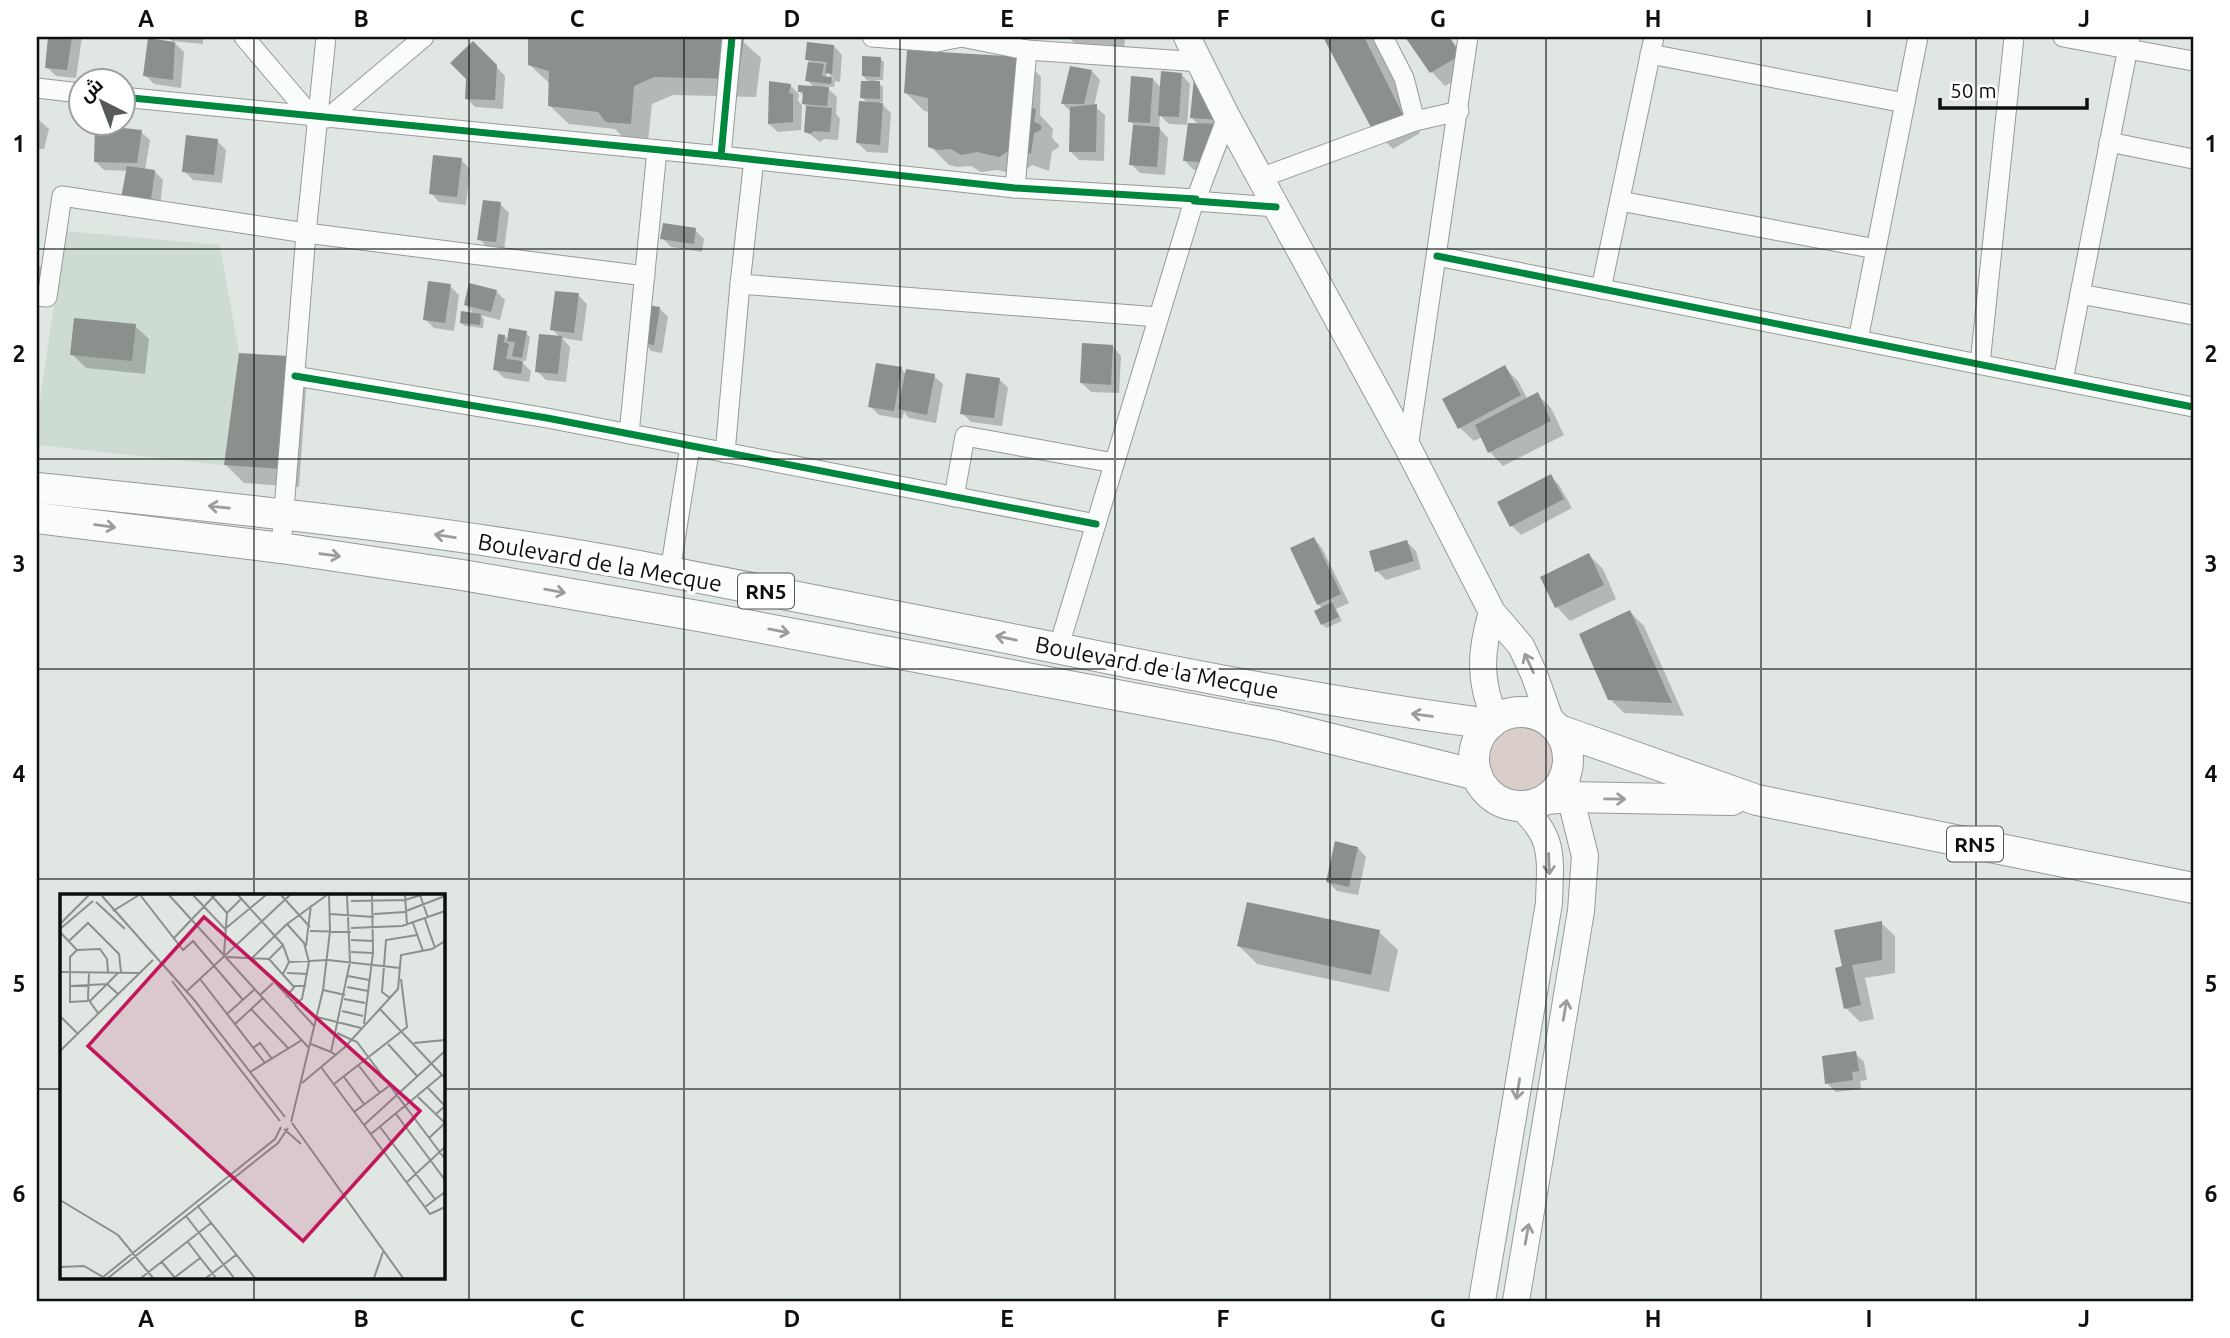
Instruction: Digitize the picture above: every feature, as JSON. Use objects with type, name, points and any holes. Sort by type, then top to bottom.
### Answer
[{"type":"main road","name":"Boulevard de la Mecque","points":[[37,488],[283,513],[670,572],[1193,676],[1403,713],[1493,722],[1509,713],[1524,712],[1538,715],[1555,726],[1757,800]]},
{"type":"main road","name":"Boulevard de la Mecque","points":[[37,518],[281,548],[462,575],[704,617],[1276,725],[1477,775]]},
{"type":"main road","points":[[1477,775],[1474,761],[1476,747],[1481,734],[1493,722]]},
{"type":"main road","points":[[1550,794],[1569,761],[1567,747],[1555,726]]},
{"type":"main road","name":"RN5","points":[[1477,775],[1483,787],[1506,804],[1550,794],[1757,800],[2193,888]]},
{"type":"street","points":[[244,37],[319,117]]},
{"type":"street","points":[[281,548],[306,233],[326,37]]},
{"type":"street","points":[[319,117],[424,37]]},
{"type":"street","points":[[721,156],[732,37]]},
{"type":"street","points":[[873,37],[937,42],[962,37],[1027,50],[1201,62]]},
{"type":"street","points":[[1187,37],[1227,117],[1408,448],[1492,612],[1521,646],[1555,726]]},
{"type":"street","points":[[1383,37],[1404,78],[1415,121]]},
{"type":"street","points":[[1408,448],[1468,37]]},
{"type":"street","points":[[1858,340],[1918,37]]},
{"type":"street","points":[[1980,365],[2014,37]]},
{"type":"street","points":[[2063,37],[2129,42],[2193,61]]},
{"type":"street","points":[[2063,381],[2129,42]]},
{"type":"street","points":[[1601,289],[1652,46],[1905,103]]},
{"type":"street","points":[[1015,188],[1027,50]]},
{"type":"street","points":[[37,88],[66,91]]},
{"type":"street","points":[[136,98],[754,159],[1015,188],[1276,207]]},
{"type":"street","points":[[1260,178],[1415,121],[1459,111]]},
{"type":"street","points":[[1058,649],[1195,200],[1227,117]]},
{"type":"street","points":[[2109,142],[2193,159]]},
{"type":"street","points":[[629,435],[657,150]]},
{"type":"street","points":[[725,453],[754,159]]},
{"type":"street","points":[[37,296],[47,297],[62,196],[306,233],[645,276]]},
{"type":"street","points":[[1620,201],[1876,249]]},
{"type":"street","points":[[1437,256],[2193,407]]},
{"type":"street","points":[[740,284],[1158,317]]},
{"type":"street","points":[[2080,294],[2193,315]]},
{"type":"street","points":[[295,376],[690,446],[1096,524]]},
{"type":"street","points":[[954,497],[965,436],[1114,463]]},
{"type":"street","points":[[670,572],[690,446]]},
{"type":"street","points":[[1492,612],[1484,647],[1483,682],[1493,722]]},
{"type":"street","points":[[1482,1301],[1549,903],[1550,860],[1546,837],[1535,820],[1550,794]]},
{"type":"street","points":[[1516,1301],[1581,911],[1584,856],[1550,794]]},
{"type":"shaded area","points":[[65,231],[220,245],[239,353],[281,469],[37,445],[37,419]]},
{"type":"shaded area","points":[[1522,721],[1537,724],[1550,733],[1559,746],[1562,761],[1559,776],[1550,789],[1537,798],[1522,801],[1507,798],[1494,789],[1485,776],[1482,761],[1485,746],[1494,733],[1507,724]]},
{"type":"building","points":[[48,37],[72,37],[66,70],[45,68]]},
{"type":"building","points":[[528,37],[744,38],[738,79],[654,77],[634,86],[631,124],[606,122],[598,112],[548,106],[549,71],[528,65]]},
{"type":"building","points":[[1323,37],[1364,37],[1403,115],[1373,131]]},
{"type":"building","points":[[1405,37],[1449,37],[1461,55],[1430,73]]},
{"type":"building","points":[[148,38],[175,42],[173,80],[143,76]]},
{"type":"building","points":[[473,41],[497,65],[495,100],[465,99],[466,79],[450,63]]},
{"type":"building","points":[[807,42],[834,45],[832,74],[825,73],[827,62],[805,60]]},
{"type":"building","points":[[907,50],[1023,57],[1021,105],[1036,109],[1034,122],[1041,125],[1041,130],[1034,133],[1031,154],[1013,148],[999,157],[977,152],[961,155],[951,149],[938,150],[928,147],[928,98],[904,93]]},
{"type":"building","points":[[862,56],[881,57],[880,77],[862,76]]},
{"type":"building","points":[[808,62],[824,64],[822,76],[832,77],[831,84],[805,81]]},
{"type":"building","points":[[1070,66],[1092,70],[1084,104],[1061,104]]},
{"type":"building","points":[[1161,71],[1182,73],[1179,117],[1158,116]]},
{"type":"building","points":[[1131,76],[1153,78],[1150,123],[1128,122]]},
{"type":"building","points":[[1194,78],[1220,120],[1190,118]]},
{"type":"building","points":[[769,81],[791,84],[789,93],[793,94],[793,122],[768,124]]},
{"type":"building","points":[[861,81],[880,81],[880,99],[860,98]]},
{"type":"building","points":[[798,85],[829,87],[827,106],[802,104],[803,92],[798,92]]},
{"type":"building","points":[[859,101],[883,103],[880,145],[856,143]]},
{"type":"building","points":[[1097,104],[1096,152],[1069,152],[1070,107]]},
{"type":"building","points":[[806,106],[832,108],[830,132],[804,132]]},
{"type":"building","points":[[1188,123],[1222,124],[1202,162],[1183,161]]},
{"type":"building","points":[[1133,125],[1160,127],[1157,167],[1129,165]]},
{"type":"building","points":[[136,129],[142,130],[137,163],[94,162],[95,136],[136,136]]},
{"type":"building","points":[[186,135],[218,139],[214,175],[182,172]]},
{"type":"building","points":[[433,155],[462,158],[457,197],[429,194]]},
{"type":"building","points":[[127,166],[155,170],[150,207],[120,203]]},
{"type":"building","points":[[483,200],[501,202],[496,242],[477,240]]},
{"type":"building","points":[[663,223],[696,228],[694,244],[660,239]]},
{"type":"building","points":[[428,281],[451,284],[445,323],[423,320]]},
{"type":"building","points":[[469,283],[497,290],[491,312],[464,305]]},
{"type":"building","points":[[555,291],[579,293],[574,333],[550,330]]},
{"type":"building","points":[[647,305],[660,307],[654,345],[641,343]]},
{"type":"building","points":[[461,311],[481,314],[480,325],[460,323]]},
{"type":"building","points":[[74,318],[136,324],[132,361],[70,355]]},
{"type":"building","points":[[509,328],[527,331],[522,358],[512,356],[515,342],[507,341]]},
{"type":"building","points":[[498,334],[505,335],[504,342],[509,344],[506,359],[523,361],[521,374],[493,370]]},
{"type":"building","points":[[539,334],[562,336],[558,374],[535,372]]},
{"type":"building","points":[[1082,343],[1113,345],[1111,385],[1080,383]]},
{"type":"building","points":[[239,353],[289,356],[281,469],[224,465]]},
{"type":"building","points":[[876,363],[902,367],[894,411],[868,407]]},
{"type":"building","points":[[1505,365],[1521,395],[1458,429],[1442,399]]},
{"type":"building","points":[[906,369],[935,374],[927,415],[898,409]]},
{"type":"building","points":[[966,373],[1000,378],[994,418],[960,414]]},
{"type":"building","points":[[1538,392],[1551,421],[1488,453],[1475,425]]},
{"type":"building","points":[[1551,474],[1564,499],[1510,527],[1497,502]]},
{"type":"building","points":[[1314,537],[1341,594],[1317,605],[1290,548]]},
{"type":"building","points":[[1407,540],[1414,561],[1375,572],[1369,551]]},
{"type":"building","points":[[1589,553],[1604,585],[1555,608],[1540,577]]},
{"type":"building","points":[[1332,602],[1339,617],[1321,625],[1314,611]]},
{"type":"building","points":[[1630,610],[1672,703],[1608,700],[1579,634]]},
{"type":"building","points":[[1335,841],[1358,847],[1349,887],[1326,882]]},
{"type":"building","points":[[1247,902],[1380,930],[1371,975],[1237,946]]},
{"type":"building","points":[[1882,921],[1882,960],[1852,965],[1861,1005],[1844,1009],[1835,968],[1842,966],[1834,930]]},
{"type":"building","points":[[1856,1051],[1859,1071],[1852,1072],[1853,1080],[1825,1084],[1822,1056]]},
{"type":"cycle path","points":[[732,37],[721,156],[1015,188],[1196,199],[1194,201],[1276,207]]},
{"type":"cycle path","points":[[136,98],[721,156]]},
{"type":"cycle path","points":[[1437,256],[2193,407]]},
{"type":"cycle path","points":[[295,376],[547,418],[1096,524]]}]
